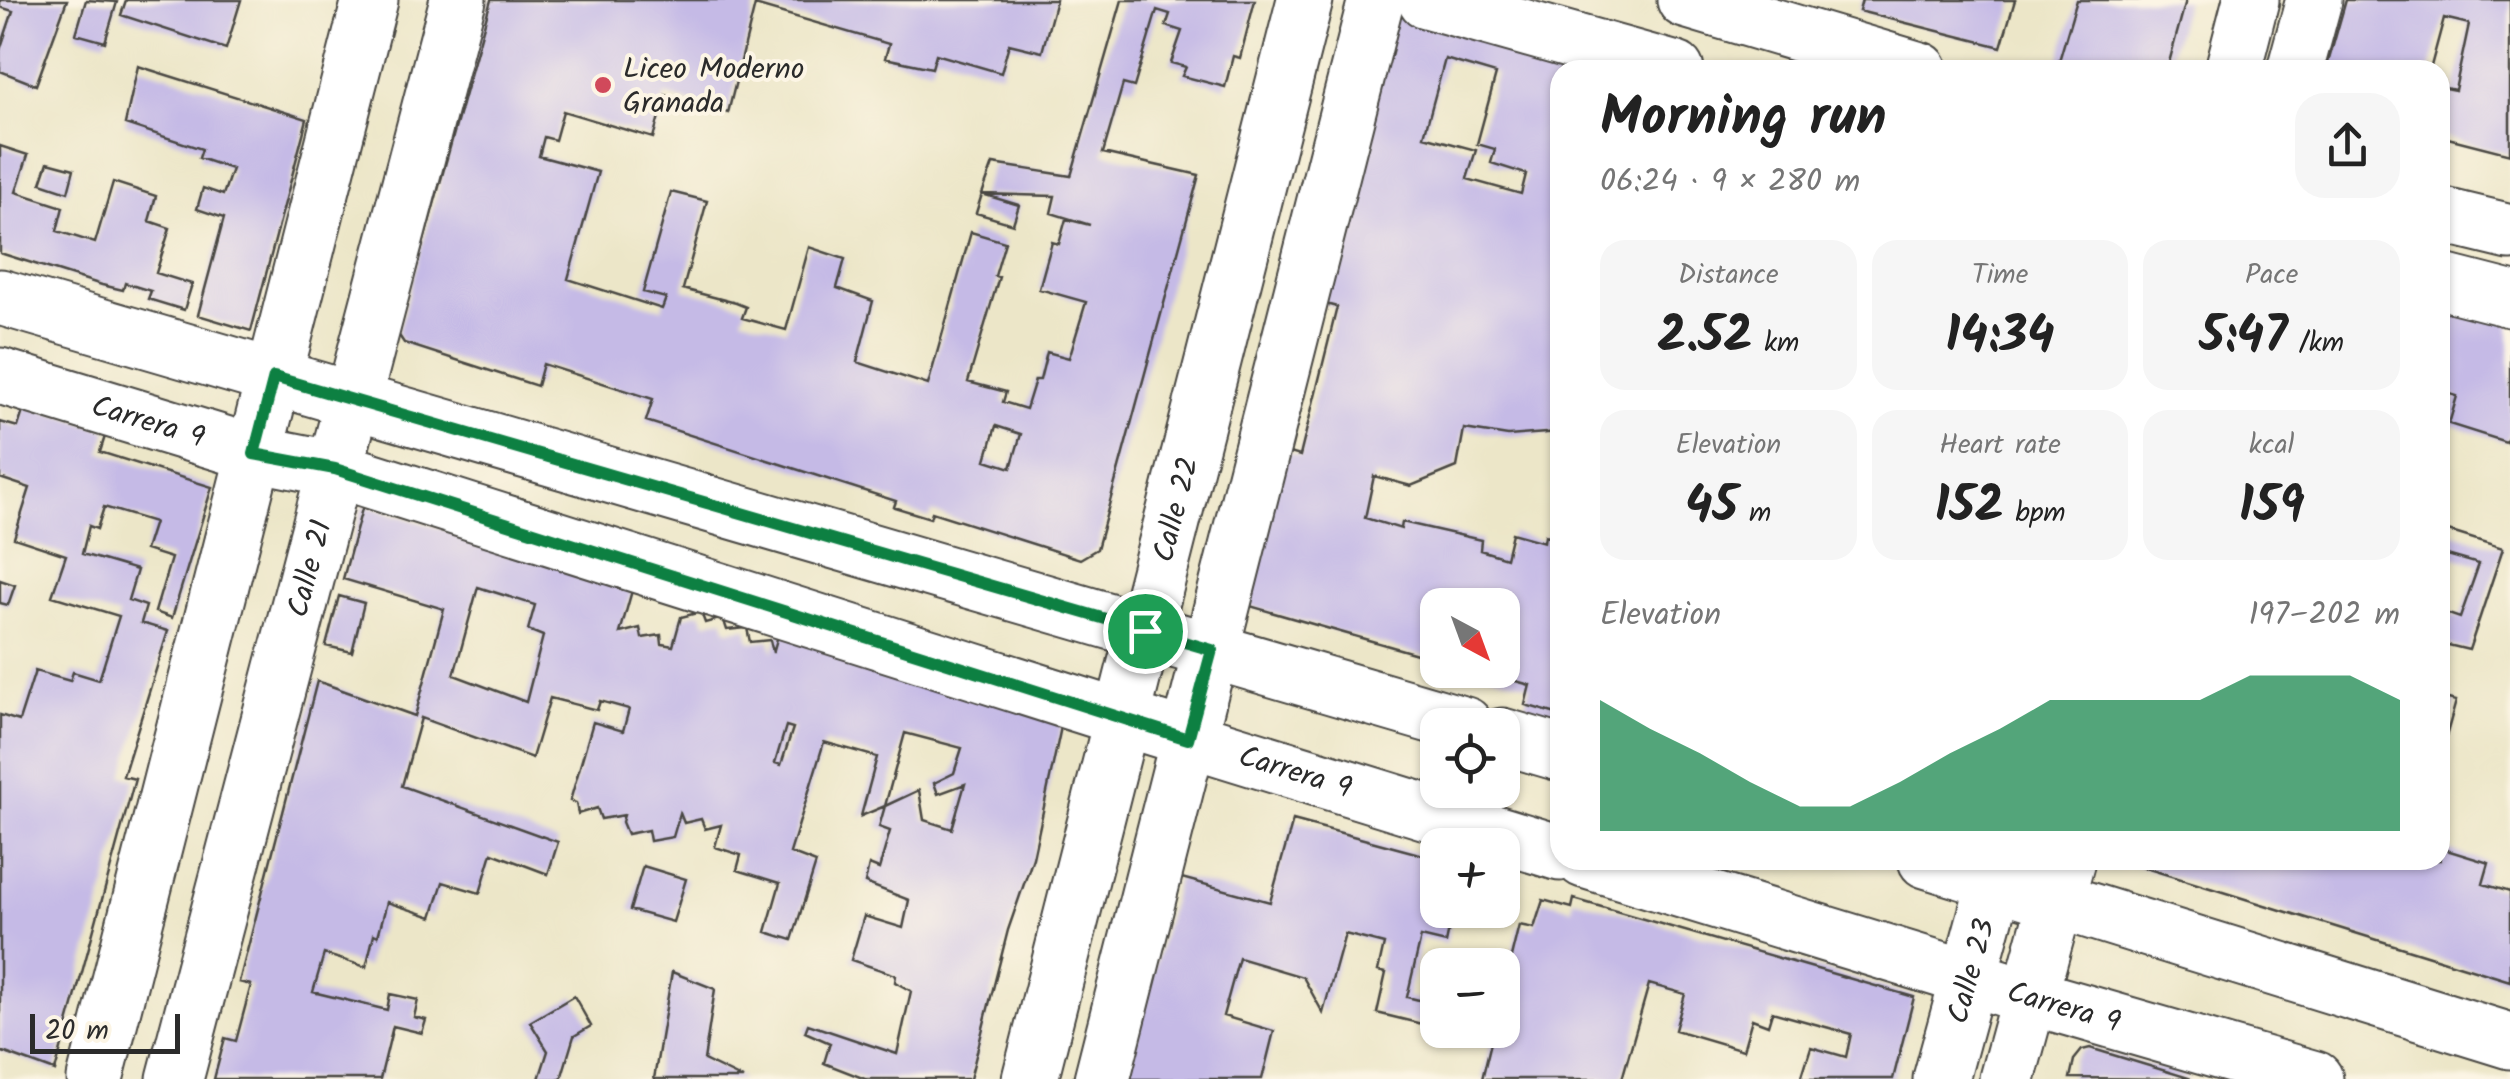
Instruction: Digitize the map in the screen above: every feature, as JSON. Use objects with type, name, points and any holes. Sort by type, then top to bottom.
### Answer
[{"type":"street","points":[[95,1079],[370,0]]},
{"type":"street","name":"Calle 21","points":[[175,1079],[458,0]]},
{"type":"street","name":"Calle 22","points":[[1030,1079],[1305,0]]},
{"type":"street","points":[[1102,1079],[1376,0]]},
{"type":"street","points":[[1426,0],[1640,60]]},
{"type":"street","points":[[1684,0],[1886,60]]},
{"type":"street","points":[[2236,60],[2251,0]]},
{"type":"street","points":[[2298,60],[2314,0]]},
{"type":"street","points":[[2450,217],[2510,232]]},
{"type":"street","points":[[2450,284],[2510,300]]},
{"type":"street","points":[[0,297],[1420,711]]},
{"type":"street","name":"Carrera 9","points":[[0,376],[254,454],[335,469],[1188,739],[1550,849]]},
{"type":"street","points":[[1520,741],[1550,750]]},
{"type":"street","name":"Carrera 9","points":[[1617,870],[2315,1079]]},
{"type":"street","points":[[1999,870],[2062,879],[2510,1040]]},
{"type":"street","name":"Calle 23","points":[[1941,1079],[1999,870]]},
{"type":"street","name":"Calle 23","points":[[2007,1079],[2062,879]]},
{"type":"building","points":[[0,0],[67,0],[36,85],[0,71],[0,50],[13,11],[0,7]]},
{"type":"building","points":[[86,0],[117,2],[105,42],[76,34]]},
{"type":"building","points":[[126,0],[241,0],[226,49],[121,15]]},
{"type":"building","points":[[491,0],[1056,0],[1042,52],[1009,44],[1001,73],[936,54],[932,68],[885,58],[889,44],[755,5],[728,113],[665,95],[653,138],[563,111],[555,140],[544,137],[539,156],[598,172],[568,279],[662,309],[666,298],[643,292],[671,192],[707,201],[683,289],[736,303],[746,307],[742,318],[786,330],[809,247],[845,259],[837,288],[873,301],[857,362],[928,385],[971,232],[1005,242],[995,276],[999,277],[968,382],[1006,392],[1003,402],[1026,409],[1035,380],[1040,380],[1047,352],[1069,358],[1086,302],[1039,289],[1052,242],[1059,244],[1066,219],[1090,225],[1051,213],[1055,196],[982,194],[993,164],[1071,176],[1122,0],[1255,0],[1240,58],[1233,56],[1225,87],[1182,76],[1186,67],[1171,63],[1182,31],[1166,26],[1170,14],[1157,10],[1134,87],[1123,84],[1103,153],[1199,175],[1097,549],[1080,559],[932,512],[930,518],[894,507],[896,501],[646,421],[653,399],[543,364],[537,386],[404,343],[398,334]],"holes":[[[996,426],[1021,434],[1011,468],[986,460]]]},
{"type":"building","points":[[1862,0],[2015,0],[2001,47],[1859,11]]},
{"type":"building","points":[[2077,0],[2186,0],[2170,60],[2059,60]]},
{"type":"building","points":[[2346,0],[2510,0],[2510,154],[2450,139],[2450,89],[2455,90],[2469,24],[2444,18],[2433,60],[2329,60]]},
{"type":"building","points":[[1390,4],[1572,60],[1550,60],[1550,433],[1508,436],[1464,429],[1457,467],[1411,486],[1374,476],[1365,518],[1401,529],[1402,522],[1481,540],[1480,550],[1506,558],[1512,533],[1544,542],[1545,535],[1550,536],[1550,712],[1525,705],[1530,685],[1520,682],[1520,588],[1420,588],[1420,655],[1243,604],[1280,450],[1300,456],[1337,307],[1318,302]],"holes":[[[1445,59],[1496,74],[1477,144],[1495,149],[1491,163],[1526,174],[1521,194],[1467,179],[1476,150],[1424,136]]]},
{"type":"building","points":[[138,66],[307,119],[251,331],[198,315],[224,218],[197,209],[203,188],[223,195],[232,169],[199,158],[202,149],[125,124]]},
{"type":"building","points":[[0,146],[28,155],[16,192],[63,207],[57,231],[95,243],[113,182],[156,196],[149,221],[170,228],[156,273],[192,284],[184,310],[148,299],[151,291],[125,283],[123,290],[102,285],[0,253]]},
{"type":"building","points":[[48,162],[74,169],[68,192],[41,183]]},
{"type":"building","points":[[982,194],[1019,205],[1013,224],[976,213]]},
{"type":"building","points":[[2450,299],[2510,315],[2510,432],[2506,442],[2450,424],[2457,396],[2450,394]]},
{"type":"building","points":[[25,405],[107,430],[100,452],[212,487],[172,618],[155,612],[171,558],[145,550],[154,522],[104,507],[97,529],[89,526],[82,554],[137,570],[128,600],[146,606],[141,623],[168,631],[123,776],[135,779],[55,1071],[0,1051],[0,715],[19,721],[35,671],[70,681],[73,672],[99,680],[119,616],[52,596],[66,555],[14,538],[30,488],[0,478],[0,422],[18,427]]},
{"type":"building","points":[[363,505],[633,587],[620,633],[640,628],[642,638],[661,635],[662,644],[673,646],[681,617],[701,612],[705,623],[723,618],[727,630],[747,628],[750,642],[770,640],[773,653],[779,632],[1064,713],[1033,858],[1008,930],[970,1079],[865,1079],[824,1063],[830,1043],[805,1032],[808,1024],[897,1054],[911,991],[895,982],[896,975],[851,960],[864,916],[903,928],[909,900],[865,883],[869,865],[879,869],[890,831],[879,827],[885,806],[861,816],[877,757],[824,742],[790,853],[816,863],[792,940],[766,932],[780,883],[737,870],[741,855],[715,847],[721,825],[705,829],[701,819],[684,823],[680,813],[673,837],[650,841],[648,830],[627,834],[622,822],[624,815],[601,819],[597,808],[578,814],[576,803],[570,801],[593,722],[623,731],[629,709],[600,701],[597,710],[550,698],[532,758],[421,718],[402,786],[558,842],[548,874],[492,853],[480,893],[443,882],[432,917],[387,902],[366,967],[324,954],[313,992],[387,1010],[390,994],[418,1000],[414,1017],[426,1020],[422,1033],[393,1026],[380,1079],[214,1079],[225,1038],[236,1041],[251,985],[239,982],[317,681],[415,716],[444,609],[343,579]],"holes":[[[478,587],[535,605],[528,630],[543,636],[526,702],[454,675]],[[786,726],[793,728],[781,765],[775,763]],[[905,733],[962,748],[954,773],[934,783],[938,794],[965,784],[952,829],[924,820],[919,790],[885,806]]]},
{"type":"building","points":[[2450,532],[2503,548],[2469,650],[2450,645],[2450,614],[2460,618],[2479,564],[2450,556]]},
{"type":"building","points":[[0,580],[15,585],[8,605],[0,603]]},
{"type":"building","points":[[339,596],[364,603],[352,652],[326,646]]},
{"type":"building","points":[[2450,700],[2456,701],[2450,723]]},
{"type":"building","points":[[1293,820],[1420,854],[1420,928],[1449,928],[1446,943],[1421,937],[1407,997],[1420,1000],[1420,1024],[1377,1013],[1386,973],[1378,971],[1384,944],[1345,934],[1323,1013],[1303,977],[1239,958],[1223,1016],[1274,1031],[1262,1079],[1126,1079],[1178,877],[1270,902]]},
{"type":"building","points":[[2450,851],[2489,863],[2483,884],[2510,892],[2510,981],[2152,870],[2450,870]]},
{"type":"building","points":[[643,866],[686,879],[673,922],[630,910]]},
{"type":"building","points":[[1574,899],[1914,997],[1893,1079],[1801,1079],[1811,1047],[1846,1057],[1851,1034],[1772,1012],[1768,1025],[1752,1019],[1743,1050],[1675,1030],[1685,994],[1649,984],[1622,1079],[1482,1079],[1490,1048],[1520,1048],[1520,948],[1513,948],[1518,928],[1534,928],[1543,900],[1572,908]]},
{"type":"building","points":[[672,972],[715,989],[704,1060],[743,1079],[654,1079]]},
{"type":"building","points":[[574,996],[591,1026],[574,1036],[561,1079],[539,1079],[548,1051],[530,1022]]},
{"type":"building","points":[[2090,1048],[2189,1078],[2070,1078],[2074,1060],[2082,1050]]},
{"type":"place","name":"Liceo Moderno Granada","points":[[603,85]]},
{"type":"route","points":[[274,377],[1145,631],[1212,650],[1188,739],[335,469],[254,454],[274,377]]}]
